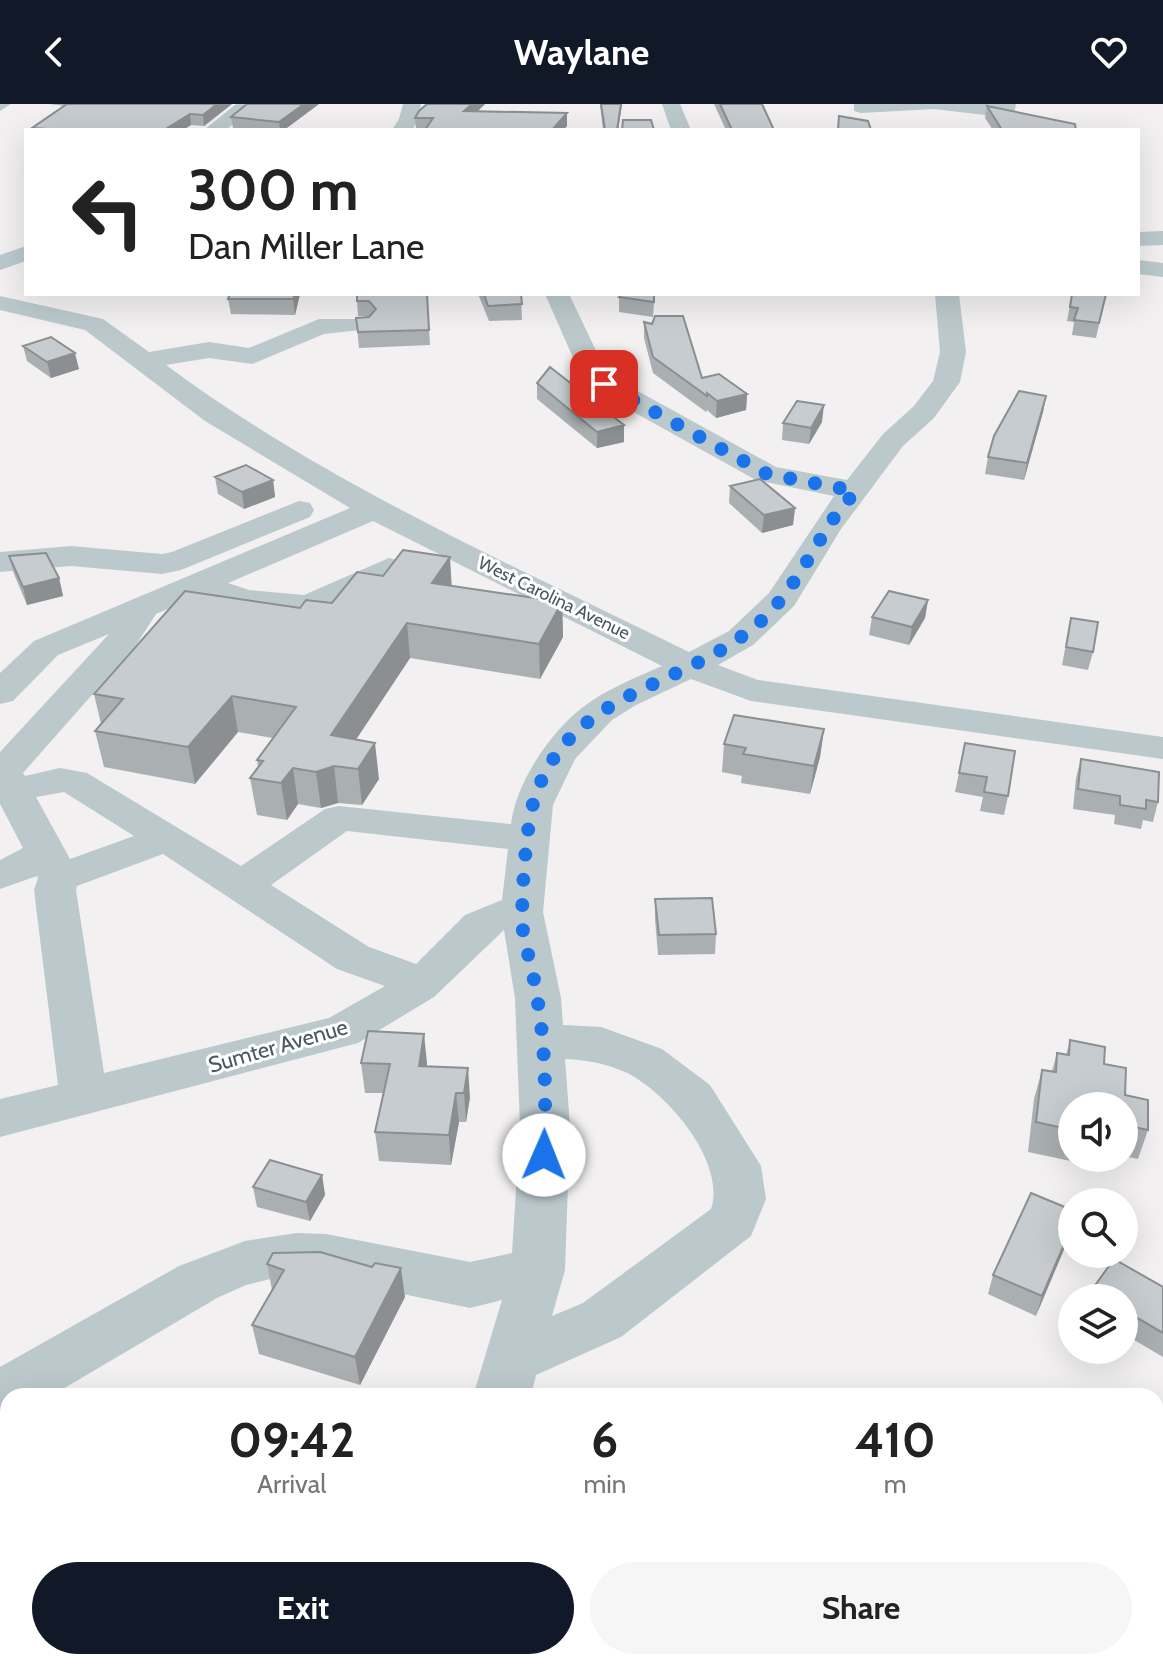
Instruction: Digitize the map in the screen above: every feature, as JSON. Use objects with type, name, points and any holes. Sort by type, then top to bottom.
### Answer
[{"type":"street","points":[[217,128],[248,104]]},
{"type":"street","points":[[403,128],[412,104]]},
{"type":"street","points":[[671,104],[680,128]]},
{"type":"street","points":[[860,106],[935,104],[955,116],[981,117],[990,115],[998,107]]},
{"type":"street","points":[[860,106],[878,127]]},
{"type":"street","points":[[1140,239],[1163,238]]},
{"type":"street","points":[[0,263],[24,254]]},
{"type":"street","points":[[1140,267],[1163,270]]},
{"type":"street","points":[[61,318],[79,296]]},
{"type":"street","points":[[558,296],[587,360],[604,384],[767,474],[855,491]]},
{"type":"street","points":[[508,1377],[538,1270],[545,1126],[538,998],[522,912],[533,805],[543,779],[577,732],[623,697],[741,638],[782,599],[827,526],[893,440],[924,412],[946,382],[953,352],[947,296]]},
{"type":"street","name":"West Carolina Avenue","points":[[0,303],[94,324],[215,415],[374,509],[690,666],[751,690],[1163,748]]},
{"type":"street","points":[[145,361],[209,350],[252,356],[319,327],[361,324]]},
{"type":"street","points":[[0,562],[71,556],[162,564],[172,562],[341,490]]},
{"type":"street","points":[[0,693],[46,648],[374,509]]},
{"type":"street","points":[[199,583],[233,597],[317,604],[377,560]]},
{"type":"street","points":[[6,776],[124,638],[142,609]]},
{"type":"street","points":[[6,776],[73,781],[353,958],[422,982]]},
{"type":"street","points":[[6,776],[52,865],[84,1097]]},
{"type":"street","points":[[241,886],[339,818],[529,839]]},
{"type":"street","points":[[0,875],[31,863],[52,865],[167,838]]},
{"type":"street","name":"Sumter Avenue","points":[[0,1118],[342,1031],[378,1012],[422,982],[487,918],[508,911],[522,912]]},
{"type":"street","points":[[508,1377],[602,1320],[733,1221],[740,1199],[736,1166],[693,1098],[645,1061],[601,1044],[541,1041]]},
{"type":"street","points":[[8,1387],[206,1275],[248,1262],[303,1254],[326,1256],[470,1285],[538,1270]]},
{"type":"building","points":[[67,104],[217,104],[203,115],[190,114],[167,128],[32,128]]},
{"type":"building","points":[[247,104],[304,104],[279,122],[231,117]]},
{"type":"building","points":[[427,104],[472,104],[464,111],[567,113],[554,128],[426,128],[433,118],[415,118]]},
{"type":"building","points":[[601,104],[621,104],[617,128],[605,128]]},
{"type":"building","points":[[720,104],[762,104],[773,128],[731,128]]},
{"type":"building","points":[[987,106],[1075,124],[1076,128],[1001,128]]},
{"type":"building","points":[[839,116],[868,121],[870,128],[838,128]]},
{"type":"building","points":[[623,120],[651,120],[653,128],[622,128]]},
{"type":"building","points":[[229,296],[294,296],[293,299],[228,299]]},
{"type":"building","points":[[357,296],[427,296],[429,330],[358,332],[356,318],[369,317],[376,309],[369,301],[357,301]]},
{"type":"building","points":[[485,296],[521,296],[522,304],[488,306]]},
{"type":"building","points":[[654,296],[654,302],[619,297]]},
{"type":"building","points":[[1072,296],[1106,296],[1099,323],[1074,320],[1078,308],[1070,307]]},
{"type":"building","points":[[655,316],[683,316],[702,378],[719,374],[747,394],[717,401],[653,357],[644,322],[652,324]]},
{"type":"building","points":[[51,337],[75,353],[47,362],[23,346]]},
{"type":"building","points":[[550,367],[624,425],[597,432],[537,383]]},
{"type":"building","points":[[1019,391],[1046,396],[1027,463],[988,457],[994,436]]},
{"type":"building","points":[[797,401],[824,405],[811,428],[783,423]]},
{"type":"building","points":[[246,465],[273,480],[242,492],[215,477]]},
{"type":"building","points":[[760,479],[795,508],[764,515],[730,486]]},
{"type":"building","points":[[403,550],[450,557],[432,583],[562,602],[539,644],[407,623],[331,735],[375,743],[358,769],[334,766],[316,772],[293,768],[281,783],[250,778],[263,761],[257,760],[296,707],[232,696],[188,747],[95,731],[123,699],[94,694],[185,591],[300,608],[306,600],[332,603],[357,572],[383,576]]},
{"type":"building","points":[[46,553],[59,578],[23,587],[9,556]]},
{"type":"building","points":[[889,591],[928,600],[912,627],[872,617]]},
{"type":"building","points":[[1071,618],[1098,622],[1093,652],[1066,647]]},
{"type":"building","points":[[734,715],[824,729],[814,766],[743,754],[746,748],[724,744]]},
{"type":"building","points":[[965,743],[1015,751],[1008,796],[984,792],[987,777],[959,773]]},
{"type":"building","points":[[1081,759],[1159,772],[1158,802],[1146,800],[1146,809],[1120,805],[1120,796],[1078,789]]},
{"type":"building","points":[[712,898],[716,934],[659,935],[655,899]]},
{"type":"building","points":[[368,1031],[424,1034],[419,1066],[468,1068],[464,1093],[456,1093],[449,1135],[375,1132],[390,1064],[361,1063]]},
{"type":"building","points":[[1070,1040],[1105,1047],[1104,1064],[1126,1068],[1125,1092],[1058,1092],[1058,1127],[1036,1122],[1042,1070],[1056,1072],[1057,1053],[1069,1055]]},
{"type":"building","points":[[1138,1098],[1148,1100],[1148,1130],[1138,1128]]},
{"type":"building","points":[[270,1160],[322,1175],[306,1202],[253,1187]]},
{"type":"building","points":[[1031,1193],[1058,1204],[1058,1259],[1042,1296],[993,1275]]},
{"type":"building","points":[[320,1252],[372,1267],[375,1263],[401,1268],[355,1357],[252,1325],[284,1270],[267,1264],[273,1253]]},
{"type":"building","points":[[1108,1268],[1130,1268],[1163,1287],[1163,1333],[1138,1318],[1138,1284],[1096,1284]]},
{"type":"route","points":[[544,1155],[538,998],[522,912],[533,805],[543,779],[577,732],[599,712],[623,697],[690,666],[757,625],[782,599],[827,526],[855,491],[767,474],[604,384]]}]
